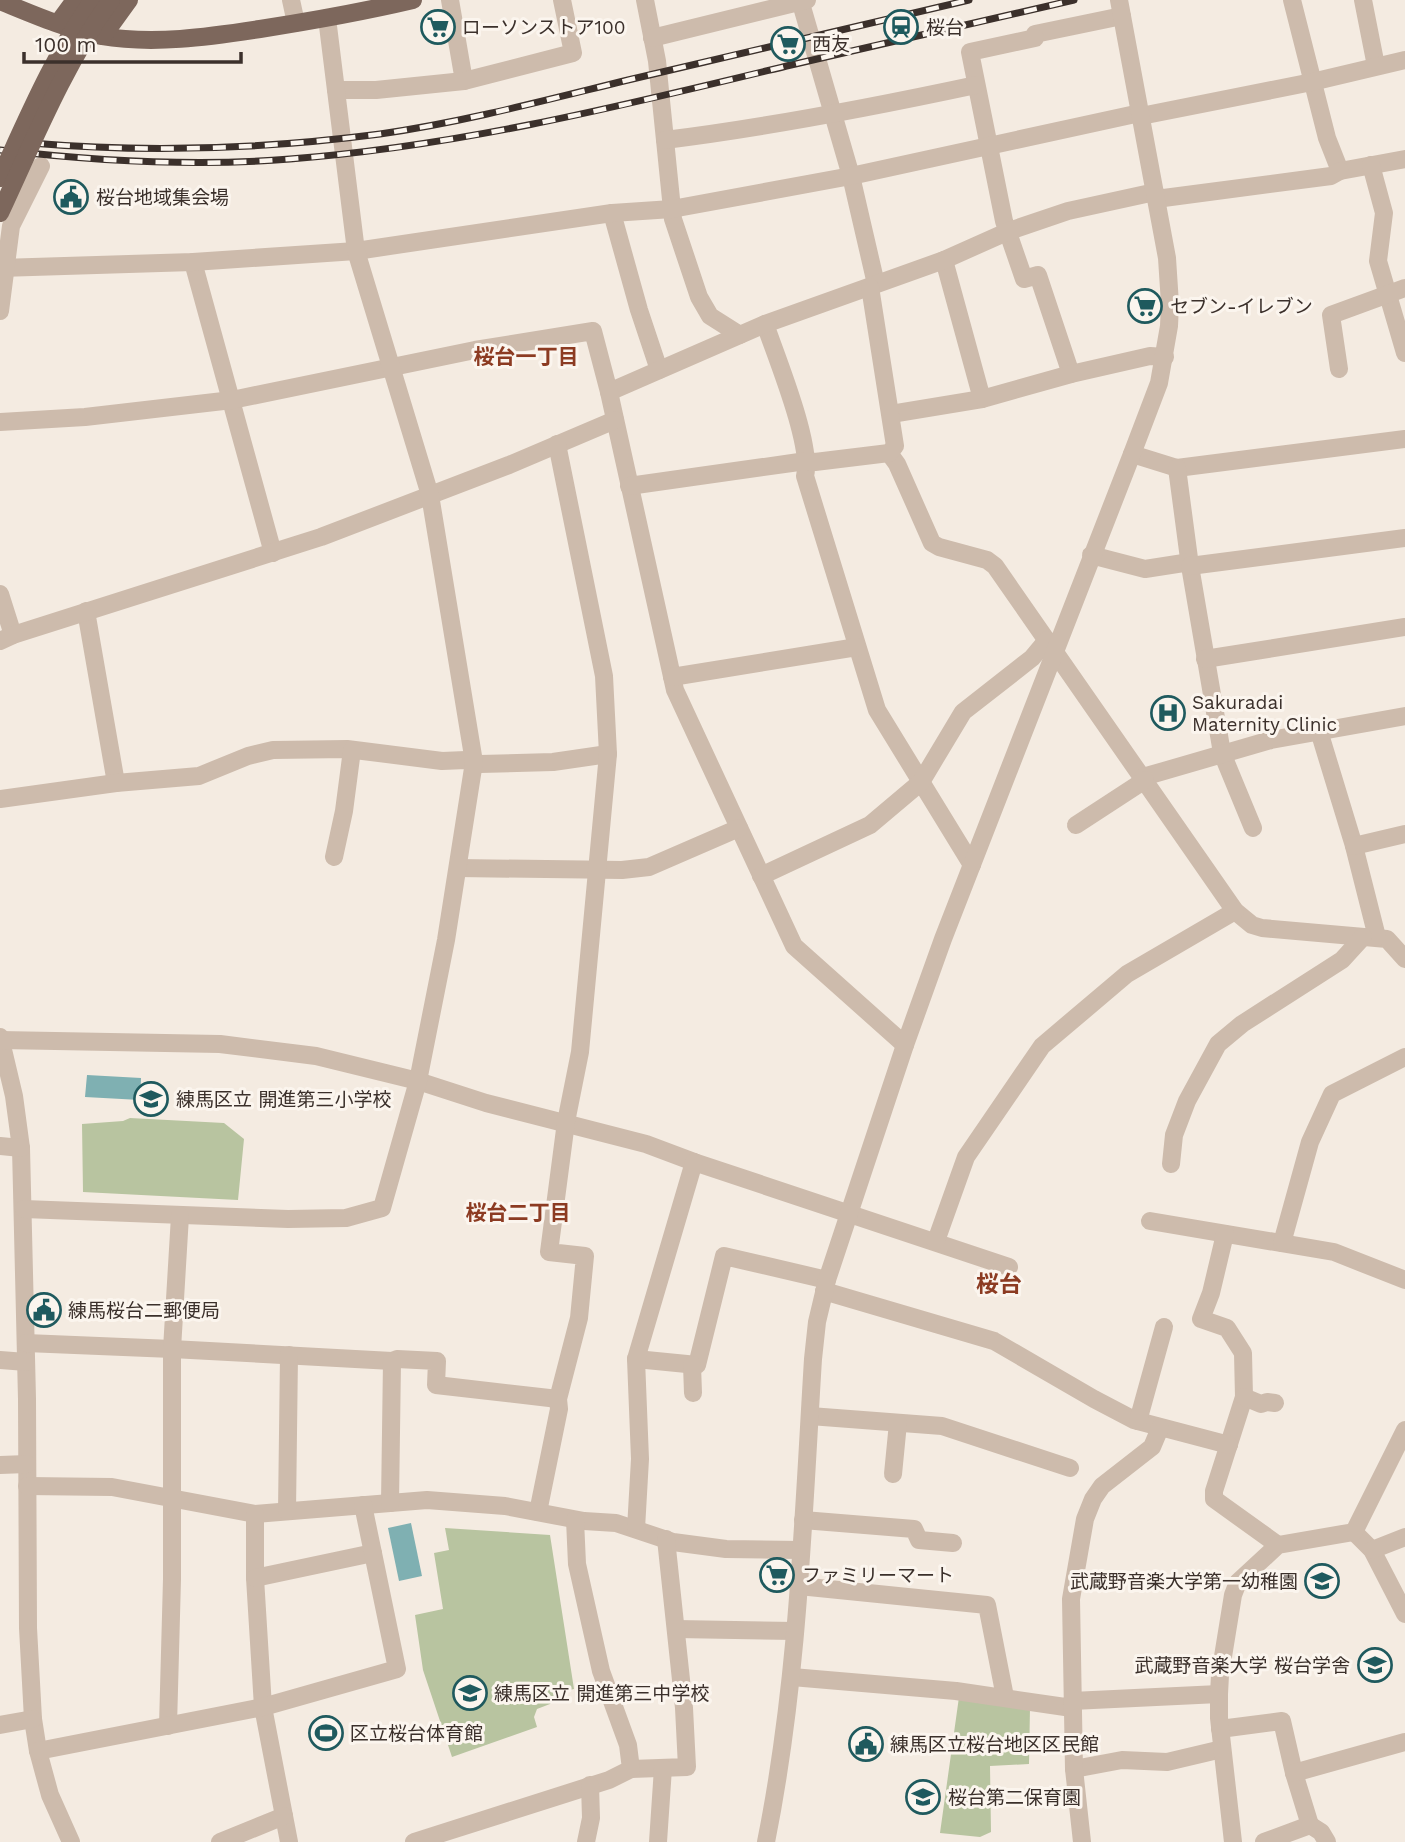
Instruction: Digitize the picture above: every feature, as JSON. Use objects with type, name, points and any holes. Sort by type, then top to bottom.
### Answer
[{"type":"main road","points":[[58,23],[75,0]]},
{"type":"main road","points":[[0,178],[48,74],[93,0]]},
{"type":"main road","points":[[0,213],[80,45],[111,0]]},
{"type":"main road","points":[[103,36],[129,0]]},
{"type":"main road","points":[[0,1],[58,23],[103,36],[179,39],[327,18],[412,0]]},
{"type":"street","points":[[292,0],[296,23]]},
{"type":"street","points":[[450,0],[464,81]]},
{"type":"street","points":[[335,90],[376,90],[464,81],[573,53],[562,0]]},
{"type":"street","points":[[645,0],[657,61],[672,209],[699,297],[710,316],[740,335]]},
{"type":"street","points":[[1292,0],[1327,138],[1340,171]]},
{"type":"street","points":[[1363,0],[1376,66]]},
{"type":"street","points":[[629,486],[806,461],[815,463],[889,453],[895,446],[873,285],[852,176],[802,1],[652,38]]},
{"type":"street","points":[[766,1842],[780,1770],[792,1677],[817,1322],[826,1285],[905,1045],[1051,646],[1132,454],[1165,357],[1170,304],[1167,258],[1121,4],[1035,36],[970,52],[1004,221],[1024,279],[1038,275],[1071,374]]},
{"type":"street","points":[[23,1209],[288,1219],[346,1218],[382,1208],[418,1081],[446,940],[474,762],[430,495],[356,251],[327,18]]},
{"type":"street","points":[[4,269],[193,262],[356,251],[612,213],[672,209],[852,176],[1140,114],[1312,82],[1405,60]]},
{"type":"street","points":[[665,140],[743,131],[834,115],[976,85]]},
{"type":"street","points":[[609,392],[765,324],[944,260],[1009,231],[1068,211],[1155,195],[1319,178],[1340,171],[1405,159]]},
{"type":"street","points":[[1371,165],[1384,212],[1378,261],[1397,291],[1405,353]]},
{"type":"street","points":[[0,311],[12,226],[41,166]]},
{"type":"street","points":[[612,213],[659,370]]},
{"type":"street","points":[[944,260],[982,399]]},
{"type":"street","points":[[193,262],[273,552]]},
{"type":"street","points":[[1339,369],[1331,315],[1397,291]]},
{"type":"street","points":[[765,324],[792,399],[806,461],[805,476],[877,710],[972,865]]},
{"type":"street","points":[[0,422],[85,417],[232,400],[391,366],[593,331],[675,690],[794,946],[905,1045]]},
{"type":"street","points":[[891,414],[982,399],[1071,374],[1150,356],[1165,357]]},
{"type":"street","points":[[0,594],[7,638],[321,537],[615,420]]},
{"type":"street","points":[[1132,454],[1177,468],[1405,439]]},
{"type":"street","points":[[538,1512],[559,1409],[558,1399],[579,1318],[584,1256],[549,1252],[566,1122],[580,1052],[608,754],[604,676],[558,444]]},
{"type":"street","points":[[889,453],[897,464],[932,542],[939,547],[987,559],[995,566],[1235,911],[1252,925],[1262,928],[1376,938],[1405,932]]},
{"type":"street","points":[[1177,468],[1190,564],[1222,753],[1253,828]]},
{"type":"street","points":[[1091,555],[1145,569],[1405,538]]},
{"type":"street","points":[[86,611],[116,783]]},
{"type":"street","points":[[1205,659],[1405,627]]},
{"type":"street","points":[[761,876],[870,825],[921,782],[963,712],[1051,646]]},
{"type":"street","points":[[672,677],[858,647]]},
{"type":"street","points":[[1076,825],[1144,778],[1222,753],[1319,731],[1405,716]]},
{"type":"street","points":[[1319,731],[1354,846],[1376,938],[1405,959]]},
{"type":"street","points":[[0,799],[116,783],[199,776],[248,756],[273,750],[352,750],[480,764],[553,762],[608,754]]},
{"type":"street","points":[[334,857],[344,811],[352,750]]},
{"type":"street","points":[[458,868],[622,870],[649,867],[739,828]]},
{"type":"street","points":[[1354,846],[1405,834]]},
{"type":"street","points":[[936,1241],[966,1157],[1042,1046],[1126,974],[1235,911]]},
{"type":"street","points":[[1171,1164],[1174,1135],[1187,1101],[1218,1044],[1242,1024],[1376,938]]},
{"type":"street","points":[[71,1842],[50,1795],[33,1720],[28,1628],[22,1148],[14,1096],[0,1039],[220,1044],[326,1058],[646,1144],[1009,1267]]},
{"type":"street","points":[[1282,1243],[1310,1142],[1332,1094],[1405,1057]]},
{"type":"street","points":[[0,1146],[22,1148]]},
{"type":"street","points":[[636,1529],[640,1459],[636,1359],[694,1162]]},
{"type":"street","points":[[167,1726],[172,1579],[172,1349],[180,1216]]},
{"type":"street","points":[[1150,1221],[1334,1252],[1405,1280]]},
{"type":"street","points":[[1225,1234],[1211,1293],[1201,1319],[1227,1328],[1243,1353],[1244,1397],[1214,1491],[1214,1499],[1278,1545]]},
{"type":"street","points":[[636,1359],[697,1365],[724,1256],[826,1285],[994,1340],[1094,1399],[1138,1421],[1228,1446]]},
{"type":"street","points":[[1138,1421],[1164,1327]]},
{"type":"street","points":[[26,1343],[437,1361],[436,1385],[558,1399]]},
{"type":"street","points":[[287,1511],[289,1355]]},
{"type":"street","points":[[0,1360],[26,1362]]},
{"type":"street","points":[[390,1503],[393,1361]]},
{"type":"street","points":[[692,1365],[693,1393]]},
{"type":"street","points":[[1244,1397],[1261,1404],[1275,1403]]},
{"type":"street","points":[[810,1416],[942,1426],[1070,1468]]},
{"type":"street","points":[[894,1474],[898,1423]]},
{"type":"street","points":[[1082,1842],[1074,1769],[1071,1599],[1085,1519],[1102,1486],[1152,1447],[1160,1428]]},
{"type":"street","points":[[1354,1532],[1405,1430]]},
{"type":"street","points":[[0,1465],[27,1464]]},
{"type":"street","points":[[27,1486],[112,1487],[255,1514],[427,1500],[505,1506],[575,1520],[615,1523],[666,1539],[726,1549],[801,1550]]},
{"type":"street","points":[[38,1751],[263,1707],[397,1669],[363,1505]]},
{"type":"street","points":[[255,1514],[255,1578],[263,1707],[289,1842]]},
{"type":"street","points":[[575,1520],[577,1563],[601,1671],[628,1745],[631,1769]]},
{"type":"street","points":[[803,1520],[914,1529],[919,1540],[953,1543]]},
{"type":"street","points":[[1233,1842],[1220,1729],[1219,1694],[1233,1595],[1238,1582],[1278,1545],[1354,1532]]},
{"type":"street","points":[[1354,1532],[1371,1550],[1405,1614]]},
{"type":"street","points":[[1371,1550],[1405,1537]]},
{"type":"street","points":[[414,1842],[590,1786],[631,1769],[687,1767],[684,1708],[666,1539]]},
{"type":"street","points":[[255,1578],[373,1553]]},
{"type":"street","points":[[799,1586],[987,1605],[1005,1697]]},
{"type":"street","points":[[676,1629],[795,1631]]},
{"type":"street","points":[[792,1677],[1072,1705],[1219,1694]]},
{"type":"street","points":[[0,1725],[33,1720]]},
{"type":"street","points":[[1220,1729],[1282,1721],[1310,1825],[1321,1832],[1327,1842]]},
{"type":"street","points":[[1294,1773],[1405,1742]]},
{"type":"street","points":[[1074,1769],[1122,1760],[1167,1762],[1222,1749]]},
{"type":"street","points":[[657,1842],[663,1768]]},
{"type":"street","points":[[586,1842],[591,1818],[590,1786]]},
{"type":"street","points":[[220,1842],[284,1816]]},
{"type":"street","points":[[1264,1842],[1310,1825]]},
{"type":"green space","points":[[130,1118],[224,1123],[244,1139],[238,1200],[83,1192],[82,1124],[123,1121]]},
{"type":"green space","points":[[445,1528],[550,1535],[574,1689],[557,1693],[550,1704],[537,1709],[534,1717],[537,1727],[452,1757],[423,1670],[415,1615],[443,1609],[434,1553],[449,1550]]},
{"type":"green space","points":[[959,1697],[1030,1707],[1029,1764],[990,1766],[991,1832],[980,1837],[940,1833]]},
{"type":"water","points":[[87,1075],[141,1078],[140,1100],[85,1097]]},
{"type":"water","points":[[411,1523],[422,1576],[399,1581],[388,1528]]},
{"type":"railway","points":[[31,143],[119,148],[206,148],[380,134],[505,110],[969,0]]},
{"type":"railway","points":[[0,150],[109,160],[181,163],[290,159],[354,153],[480,134],[605,109],[1074,0]]},
{"type":"place","name":"ローソンストア100","points":[[438,27]]},
{"type":"place","name":"桜台","points":[[901,27]]},
{"type":"place","name":"西友","points":[[788,44]]},
{"type":"place","name":"桜台地域集会場","points":[[71,197]]},
{"type":"place","name":"セブン-イレブン","points":[[1145,306]]},
{"type":"place","name":"Sakuradai Maternity Clinic","points":[[1168,713]]},
{"type":"place","name":"練馬区立 開進第三小学校","points":[[151,1099]]},
{"type":"place","name":"練馬桜台二郵便局","points":[[44,1310]]},
{"type":"place","name":"ファミリーマート","points":[[777,1575]]},
{"type":"place","name":"武蔵野音楽大学第一幼稚園","points":[[1322,1581]]},
{"type":"place","name":"武蔵野音楽大学 桜台学舎","points":[[1375,1665]]},
{"type":"place","name":"練馬区立 開進第三中学校","points":[[470,1693]]},
{"type":"place","name":"区立桜台体育館","points":[[326,1733]]},
{"type":"place","name":"練馬区立桜台地区区民館","points":[[866,1744]]},
{"type":"place","name":"桜台第二保育園","points":[[923,1797]]},
{"type":"district","name":"桜台一丁目","points":[[526,356]]},
{"type":"district","name":"桜台二丁目","points":[[518,1212]]},
{"type":"district","name":"桜台","points":[[999,1284]]}]
